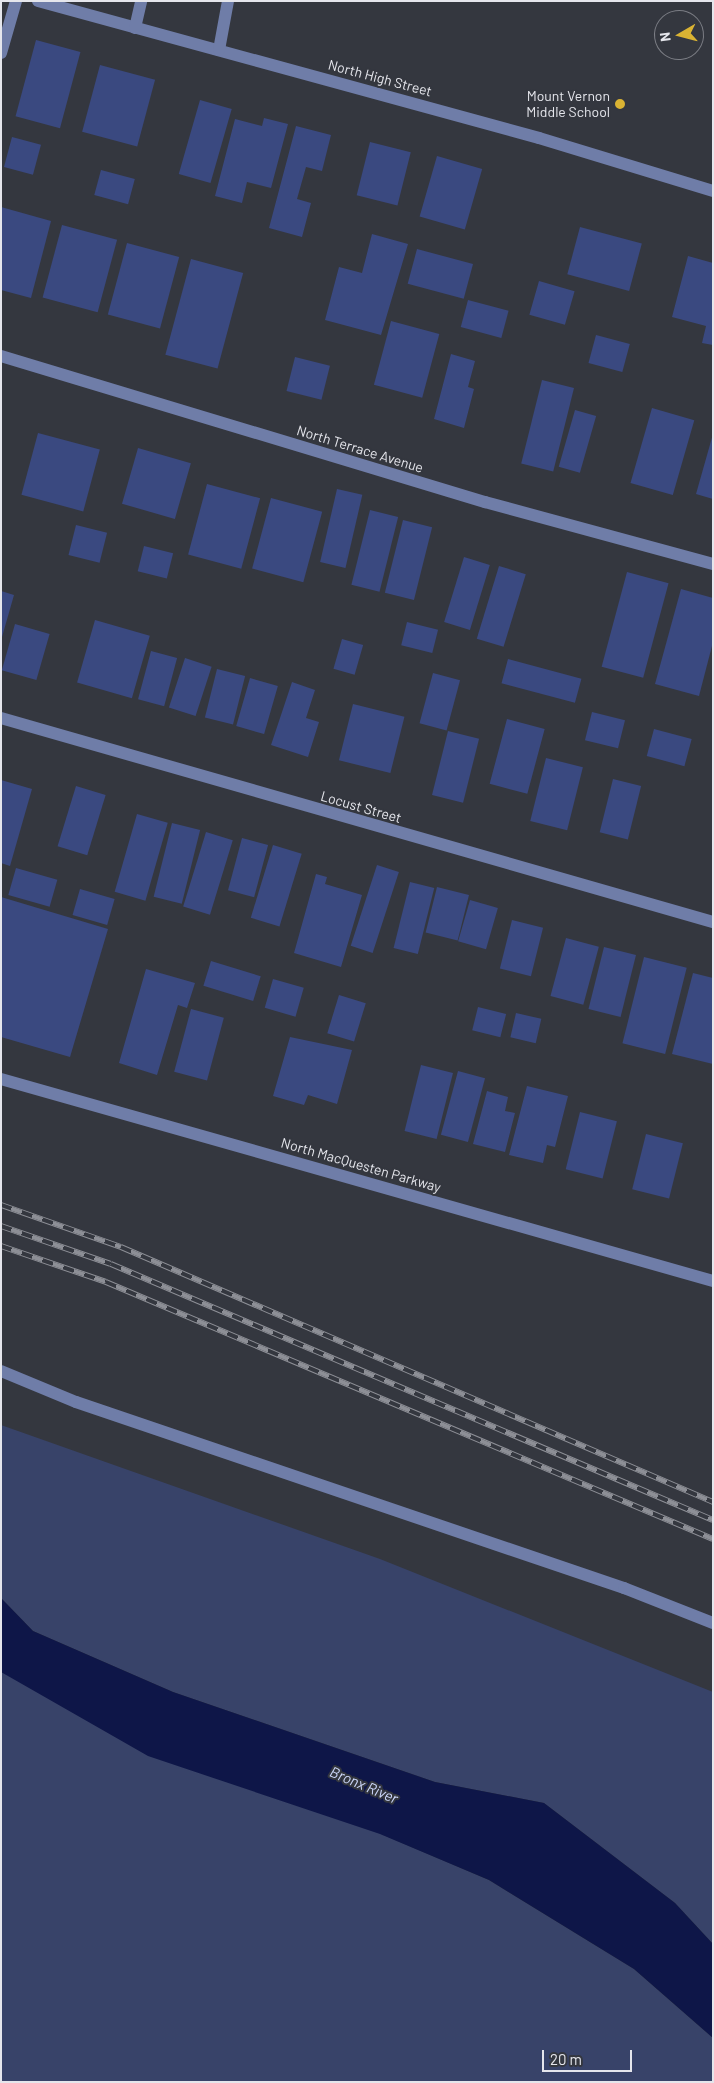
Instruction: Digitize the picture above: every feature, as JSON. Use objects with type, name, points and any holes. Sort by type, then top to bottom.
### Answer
[{"type":"street","points":[[1,53],[16,1]]},
{"type":"street","name":"North High Street","points":[[38,1],[66,5],[135,28],[219,50],[713,191]]},
{"type":"street","points":[[135,28],[142,1]]},
{"type":"street","points":[[219,50],[228,1]]},
{"type":"street","name":"North Terrace Avenue","points":[[1,356],[485,502],[713,564]]},
{"type":"street","name":"Locust Street","points":[[1,718],[713,922]]},
{"type":"street","name":"North MacQuesten Parkway","points":[[1,1079],[713,1281]]},
{"type":"street","points":[[1,1371],[76,1402],[624,1588],[713,1623]]},
{"type":"shaded area","points":[[1,1425],[380,1559],[713,1692],[713,1944],[675,1903],[544,1803],[435,1782],[173,1692],[33,1631],[1,1598]]},
{"type":"shaded area","points":[[1,1672],[489,1880],[634,1969],[713,2038],[713,2082],[1,2082]]},
{"type":"water","name":"Bronx River","points":[[1,1598],[33,1631],[173,1692],[435,1782],[544,1803],[675,1903],[713,1944],[713,2038],[634,1969],[489,1880],[380,1834],[148,1756],[1,1672]]},
{"type":"building","points":[[36,40],[80,52],[60,128],[16,116]]},
{"type":"building","points":[[100,65],[155,80],[137,146],[82,132]]},
{"type":"building","points":[[200,100],[232,109],[210,183],[179,174]]},
{"type":"building","points":[[264,118],[288,124],[271,188],[247,182],[242,203],[215,196],[235,119],[262,126]]},
{"type":"building","points":[[296,126],[331,135],[322,171],[306,167],[297,199],[311,203],[302,237],[269,228]]},
{"type":"building","points":[[12,137],[41,145],[33,175],[4,167]]},
{"type":"building","points":[[370,142],[411,152],[397,206],[357,195]]},
{"type":"building","points":[[437,156],[482,169],[465,230],[420,217]]},
{"type":"building","points":[[101,170],[135,179],[128,204],[94,195]]},
{"type":"building","points":[[1,207],[51,221],[31,298],[1,290]]},
{"type":"building","points":[[62,225],[117,240],[98,312],[43,297]]},
{"type":"building","points":[[580,227],[642,244],[629,291],[567,274]]},
{"type":"building","points":[[372,234],[408,244],[381,335],[325,320],[339,267],[362,273]]},
{"type":"building","points":[[127,243],[179,257],[160,328],[108,314]]},
{"type":"building","points":[[417,249],[473,264],[464,299],[408,284]]},
{"type":"building","points":[[688,256],[713,263],[713,345],[702,343],[706,326],[672,317]]},
{"type":"building","points":[[191,259],[243,273],[218,369],[165,355]]},
{"type":"building","points":[[539,281],[575,291],[565,325],[529,315]]},
{"type":"building","points":[[468,300],[509,311],[501,338],[461,327]]},
{"type":"building","points":[[391,321],[439,334],[422,398],[374,385]]},
{"type":"building","points":[[596,335],[630,344],[622,372],[588,363]]},
{"type":"building","points":[[451,354],[475,361],[468,387],[474,389],[464,428],[434,419]]},
{"type":"building","points":[[295,357],[330,366],[321,400],[287,391]]},
{"type":"building","points":[[542,380],[574,388],[553,471],[521,463]]},
{"type":"building","points":[[652,408],[694,420],[673,495],[631,483]]},
{"type":"building","points":[[575,410],[596,416],[580,473],[559,467]]},
{"type":"building","points":[[38,433],[100,450],[83,511],[21,495]]},
{"type":"building","points":[[713,434],[713,499],[696,494]]},
{"type":"building","points":[[138,448],[191,463],[175,519],[122,504]]},
{"type":"building","points":[[207,484],[260,498],[241,569],[188,555]]},
{"type":"building","points":[[337,489],[362,495],[345,568],[320,562]]},
{"type":"building","points":[[271,498],[322,512],[303,582],[252,569]]},
{"type":"building","points":[[370,510],[398,517],[380,592],[351,585]]},
{"type":"building","points":[[403,520],[432,527],[414,600],[385,593]]},
{"type":"building","points":[[76,525],[107,533],[100,563],[69,555]]},
{"type":"building","points":[[144,546],[173,553],[167,578],[138,571]]},
{"type":"building","points":[[464,557],[490,565],[470,630],[444,622]]},
{"type":"building","points":[[499,566],[526,574],[504,647],[477,639]]},
{"type":"building","points":[[627,572],[669,583],[643,678],[602,667]]},
{"type":"building","points":[[681,589],[713,598],[713,642],[699,696],[655,684]]},
{"type":"building","points":[[1,591],[14,595],[2,637],[1,636]]},
{"type":"building","points":[[95,620],[150,636],[132,698],[77,682]]},
{"type":"building","points":[[407,622],[438,630],[432,653],[401,645]]},
{"type":"building","points":[[15,624],[50,634],[36,680],[2,670]]},
{"type":"building","points":[[342,639],[363,645],[355,675],[333,669]]},
{"type":"building","points":[[151,651],[177,658],[164,706],[138,699]]},
{"type":"building","points":[[185,658],[212,667],[196,716],[169,707]]},
{"type":"building","points":[[508,659],[581,679],[575,703],[502,683]]},
{"type":"building","points":[[217,669],[245,676],[233,725],[205,718]]},
{"type":"building","points":[[433,673],[460,680],[447,730],[420,723]]},
{"type":"building","points":[[250,678],[278,686],[264,734],[236,726]]},
{"type":"building","points":[[292,682],[315,690],[306,718],[319,722],[308,757],[271,745]]},
{"type":"building","points":[[353,704],[404,717],[390,773],[339,760]]},
{"type":"building","points":[[592,712],[625,720],[618,748],[585,740]]},
{"type":"building","points":[[507,719],[545,729],[527,794],[490,784]]},
{"type":"building","points":[[654,729],[692,739],[684,766],[647,756]]},
{"type":"building","points":[[448,731],[479,739],[463,803],[432,795]]},
{"type":"building","points":[[546,758],[583,767],[567,830],[530,821]]},
{"type":"building","points":[[613,779],[641,786],[628,839],[600,832]]},
{"type":"building","points":[[1,780],[32,789],[10,866],[1,863]]},
{"type":"building","points":[[76,786],[106,795],[87,855],[58,846]]},
{"type":"building","points":[[137,814],[168,823],[145,901],[115,892]]},
{"type":"building","points":[[172,823],[200,830],[182,904],[154,897]]},
{"type":"building","points":[[206,832],[233,840],[210,915],[183,907]]},
{"type":"building","points":[[242,838],[268,845],[254,897],[228,890]]},
{"type":"building","points":[[273,845],[302,854],[279,926],[251,918]]},
{"type":"building","points":[[377,865],[399,872],[373,953],[351,946]]},
{"type":"building","points":[[16,868],[57,880],[50,907],[8,895]]},
{"type":"building","points":[[316,874],[327,877],[325,884],[362,895],[341,967],[294,953]]},
{"type":"building","points":[[410,882],[434,888],[418,954],[394,948]]},
{"type":"building","points":[[437,887],[469,895],[458,941],[426,933]]},
{"type":"building","points":[[80,889],[115,899],[107,925],[73,915]]},
{"type":"building","points":[[1,897],[108,929],[70,1057],[1,1037]]},
{"type":"building","points":[[470,900],[498,908],[486,949],[458,941]]},
{"type":"building","points":[[512,920],[543,928],[531,976],[500,969]]},
{"type":"building","points":[[566,938],[599,947],[583,1005],[550,996]]},
{"type":"building","points":[[604,947],[636,955],[621,1017],[589,1009]]},
{"type":"building","points":[[644,957],[687,968],[665,1054],[622,1043]]},
{"type":"building","points":[[211,961],[261,976],[253,1001],[203,986]]},
{"type":"building","points":[[146,969],[195,983],[187,1008],[178,1005],[157,1075],[119,1063]]},
{"type":"building","points":[[693,973],[713,978],[713,1064],[672,1054]]},
{"type":"building","points":[[273,979],[304,988],[295,1017],[265,1008]]},
{"type":"building","points":[[339,995],[366,1003],[354,1041],[327,1033]]},
{"type":"building","points":[[478,1007],[506,1014],[500,1037],[472,1030]]},
{"type":"building","points":[[191,1009],[224,1018],[207,1081],[174,1072]]},
{"type":"building","points":[[516,1013],[541,1019],[536,1043],[510,1037]]},
{"type":"building","points":[[290,1037],[352,1050],[337,1104],[308,1095],[304,1105],[273,1096]]},
{"type":"building","points":[[421,1065],[453,1073],[437,1139],[405,1131]]},
{"type":"building","points":[[458,1071],[485,1078],[468,1142],[441,1135]]},
{"type":"building","points":[[527,1086],[568,1096],[555,1147],[547,1145],[543,1163],[509,1155]]},
{"type":"building","points":[[487,1091],[508,1097],[505,1111],[515,1113],[505,1152],[473,1144]]},
{"type":"building","points":[[580,1112],[617,1121],[603,1178],[566,1169]]},
{"type":"building","points":[[646,1134],[683,1143],[669,1198],[632,1189]]},
{"type":"railway","points":[[1,1205],[121,1247],[713,1502]]},
{"type":"railway","points":[[1,1226],[111,1264],[713,1520]]},
{"type":"railway","points":[[1,1246],[106,1282],[713,1539]]},
{"type":"place","name":"Mount Vernon Middle School","points":[[620,104]]}]
